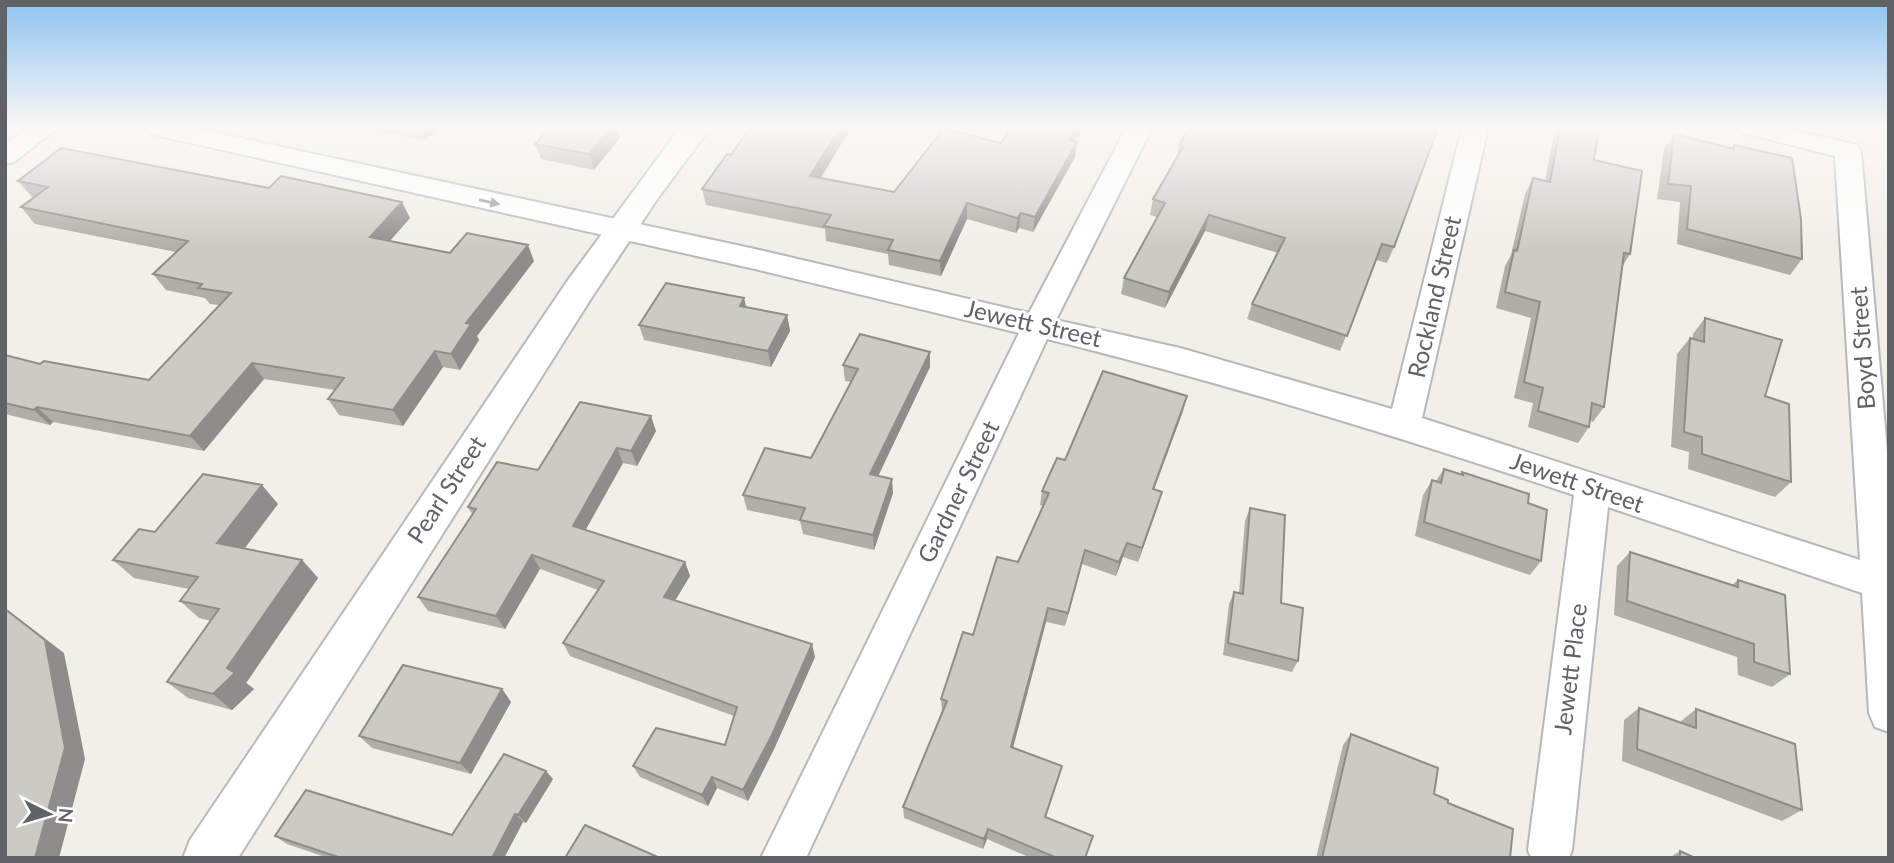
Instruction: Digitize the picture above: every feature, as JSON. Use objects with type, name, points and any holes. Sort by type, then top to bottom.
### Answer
[{"type":"street","name":"Jewett Street","points":[[339,168],[768,262],[1268,383],[1404,425],[1885,585]]},
{"type":"street","name":"Pearl Street","points":[[208,858],[436,506],[619,231],[665,168]]},
{"type":"street","name":"Gardner Street","points":[[783,858],[1038,326],[1118,168]]},
{"type":"street","name":"Rockland Street","points":[[1404,425],[1465,168]]},
{"type":"street","name":"Boyd Street","points":[[1849,168],[1885,585],[1889,713]]},
{"type":"street","name":"Jewett Place","points":[[1550,850],[1592,489]]},
{"type":"building","points":[[35,168],[166,168],[269,188],[281,176],[402,202],[370,237],[450,253],[467,233],[528,245],[466,323],[471,324],[451,354],[435,351],[393,410],[328,399],[344,378],[252,363],[190,436],[5,403],[5,355],[40,364],[44,361],[149,380],[231,293],[198,288],[202,284],[153,274],[188,241],[21,207],[48,187],[18,181]]},
{"type":"building","points":[[717,168],[815,168],[810,176],[894,192],[913,168],[1062,168],[1035,217],[1021,213],[1017,218],[967,203],[940,261],[888,250],[893,240],[824,226],[831,215],[702,189]]},
{"type":"building","points":[[1171,168],[1423,168],[1394,247],[1382,244],[1347,336],[1252,304],[1285,238],[1209,215],[1169,292],[1124,278],[1165,203],[1153,199]]},
{"type":"building","points":[[1553,168],[1630,168],[1642,171],[1630,254],[1624,253],[1604,407],[1592,403],[1589,427],[1538,411],[1543,388],[1524,382],[1540,302],[1505,292],[1533,178],[1550,182]]},
{"type":"building","points":[[1670,168],[1794,168],[1801,219],[1802,259],[1687,229],[1691,186],[1668,184]]},
{"type":"building","points":[[666,283],[744,298],[740,306],[787,315],[768,351],[639,325]]},
{"type":"building","points":[[1705,318],[1782,340],[1765,396],[1789,404],[1791,482],[1702,454],[1702,437],[1684,432],[1690,338],[1704,342]]},
{"type":"building","points":[[860,334],[930,352],[870,474],[892,479],[873,535],[800,520],[805,508],[743,495],[765,448],[811,458],[858,369],[843,365]]},
{"type":"building","points":[[1103,371],[1187,396],[1153,489],[1162,492],[1142,548],[1127,543],[1119,562],[1085,550],[1068,613],[1048,608],[1011,747],[1062,766],[1045,817],[1093,836],[1085,858],[1057,858],[988,829],[984,839],[903,807],[947,701],[941,699],[963,632],[973,635],[997,557],[1018,562],[1049,493],[1042,491],[1057,458],[1065,460]]},
{"type":"building","points":[[580,402],[651,416],[631,451],[617,448],[573,526],[685,562],[664,597],[812,644],[772,735],[743,790],[712,777],[702,795],[633,766],[656,728],[725,745],[737,707],[563,643],[604,581],[532,555],[496,616],[418,597],[476,509],[468,507],[497,462],[538,470]]},
{"type":"building","points":[[1444,469],[1463,475],[1462,472],[1529,494],[1528,503],[1547,510],[1541,561],[1424,522],[1432,480],[1441,483]]},
{"type":"building","points":[[203,474],[262,485],[217,543],[302,560],[227,668],[235,673],[213,694],[167,682],[219,609],[180,601],[198,577],[113,560],[139,529],[155,532]]},
{"type":"building","points":[[1250,508],[1285,515],[1281,603],[1303,608],[1298,661],[1228,643],[1234,592],[1243,594]]},
{"type":"building","points":[[1630,552],[1738,587],[1738,580],[1785,595],[1790,674],[1754,662],[1754,644],[1627,601]]},
{"type":"building","points":[[5,609],[45,640],[65,748],[35,858],[5,858]]},
{"type":"building","points":[[403,665],[502,689],[460,763],[359,736]]},
{"type":"building","points":[[1639,708],[1696,728],[1696,709],[1795,744],[1802,810],[1637,749]]},
{"type":"building","points":[[1351,734],[1438,768],[1434,794],[1448,800],[1448,803],[1513,829],[1510,858],[1322,858]]},
{"type":"building","points":[[504,754],[546,771],[518,815],[515,814],[492,858],[341,858],[275,836],[306,790],[452,835]]},
{"type":"building","points":[[585,825],[660,858],[565,858]]},
{"type":"building","points":[[1680,851],[1695,858],[1680,858]]}]
